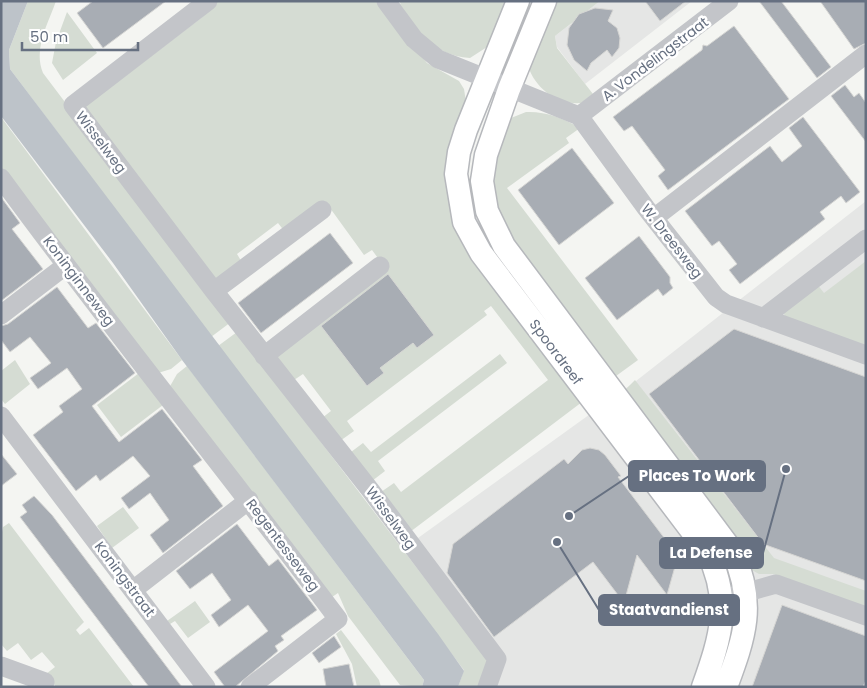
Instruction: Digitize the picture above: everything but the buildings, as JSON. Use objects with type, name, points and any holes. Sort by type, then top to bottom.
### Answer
[{"type":"main road","name":"Spoordreef","points":[[518,1],[466,130],[458,159],[456,187],[464,222],[481,253],[707,551],[717,571],[723,599],[721,628],[715,653],[703,687]]},
{"type":"main road","name":"Spoordreef","points":[[545,1],[508,89],[484,161],[482,181],[487,211],[504,246],[728,543],[739,566],[748,614],[745,632],[726,687]]},
{"type":"street","name":"Wisselweg","points":[[208,1],[73,105],[214,292],[371,491],[497,659],[487,687]]},
{"type":"street","points":[[386,1],[427,52],[447,65],[580,116]]},
{"type":"street","name":"A. Vondelingstraat","points":[[580,116],[729,1]]},
{"type":"street","points":[[654,218],[866,54]]},
{"type":"street","name":"W. Dreesweg","points":[[580,116],[654,218],[716,297],[726,304],[866,355]]},
{"type":"street","name":"Koninginneweg","points":[[1,178],[66,266],[159,383]]},
{"type":"street","points":[[214,292],[322,210]]},
{"type":"street","points":[[763,318],[866,239]]},
{"type":"street","points":[[1,315],[66,266]]},
{"type":"street","points":[[264,356],[380,266]]},
{"type":"street","name":"Regentesseweg","points":[[159,383],[338,619],[250,687]]},
{"type":"street","name":"Koningstraat","points":[[1,416],[44,470],[206,687]]},
{"type":"street","points":[[133,590],[249,500]]},
{"type":"street","points":[[723,599],[776,584],[866,616]]},
{"type":"street","points":[[1,666],[45,682]]},
{"type":"shaded area","points":[[1,1],[28,1],[9,50],[10,69],[438,634],[464,671],[458,687],[422,687],[424,680],[182,360],[113,263],[1,116]]},
{"type":"shaded area","points":[[28,1],[56,1],[41,46],[40,64],[43,73],[231,322],[211,337],[10,69],[9,50]]},
{"type":"shaded area","points":[[214,1],[379,1],[427,63],[459,81],[464,89],[466,102],[449,183],[582,402],[410,532],[381,492],[394,483],[401,492],[548,380],[491,306],[484,311],[487,315],[347,421],[354,431],[340,441],[322,418],[331,411],[303,374],[294,380],[275,356],[386,269],[372,250],[364,255],[330,208],[285,232],[278,223],[237,254],[243,264],[224,279],[212,280],[84,112],[83,103],[91,102],[201,18]]},
{"type":"shaded area","points":[[396,1],[401,4],[399,1],[506,1],[487,47],[470,58],[445,52],[435,46],[419,31]]},
{"type":"shaded area","points":[[553,1],[600,1],[555,36],[557,48],[593,94],[581,103],[564,101],[548,94],[531,74],[528,66]]},
{"type":"shaded area","points":[[600,1],[692,1],[585,84],[557,47],[555,36]]},
{"type":"shaded area","points":[[67,12],[97,53],[63,80],[52,63],[56,42]]},
{"type":"shaded area","points":[[526,112],[554,116],[580,128],[566,138],[569,143],[507,188],[638,360],[616,376],[516,249],[493,198],[495,154],[511,118]]},
{"type":"shaded area","points":[[1,117],[182,360],[171,369],[158,373],[1,168]]},
{"type":"shaded area","points":[[866,201],[866,687],[470,687],[393,556],[636,381]]},
{"type":"shaded area","points":[[866,261],[866,347],[785,316],[783,312],[817,284],[824,293]]},
{"type":"shaded area","points":[[237,332],[487,660],[478,687],[458,687],[464,670],[218,346]]},
{"type":"shaded area","points":[[500,354],[507,363],[378,461],[385,471],[372,481],[351,452],[363,443],[371,452]]},
{"type":"shaded area","points":[[15,360],[30,384],[5,404],[1,399],[1,371]]},
{"type":"shaded area","points":[[187,366],[424,680],[422,687],[400,685],[348,616],[338,593],[329,599],[169,388],[177,374]]},
{"type":"shaded area","points":[[139,373],[163,405],[121,437],[97,405]]},
{"type":"shaded area","points":[[635,380],[774,558],[866,591],[866,608],[773,574],[759,574],[750,569],[639,411],[626,389]]},
{"type":"shaded area","points":[[123,507],[139,528],[112,548],[97,526]]},
{"type":"shaded area","points":[[9,523],[84,622],[76,630],[80,635],[89,628],[134,687],[56,687],[46,674],[55,667],[42,652],[31,660],[18,643],[7,651],[1,644],[1,537],[3,527]]},
{"type":"shaded area","points":[[195,601],[210,622],[188,638],[175,621],[170,624],[167,621]]},
{"type":"shaded area","points":[[341,630],[379,680],[381,687],[357,687],[352,664],[336,634]]},
{"type":"place","name":"La Defense","points":[[786,469]]},
{"type":"place","name":"Places To Work","points":[[569,516]]},
{"type":"place","name":"Staatvandienst","points":[[557,542]]}]
